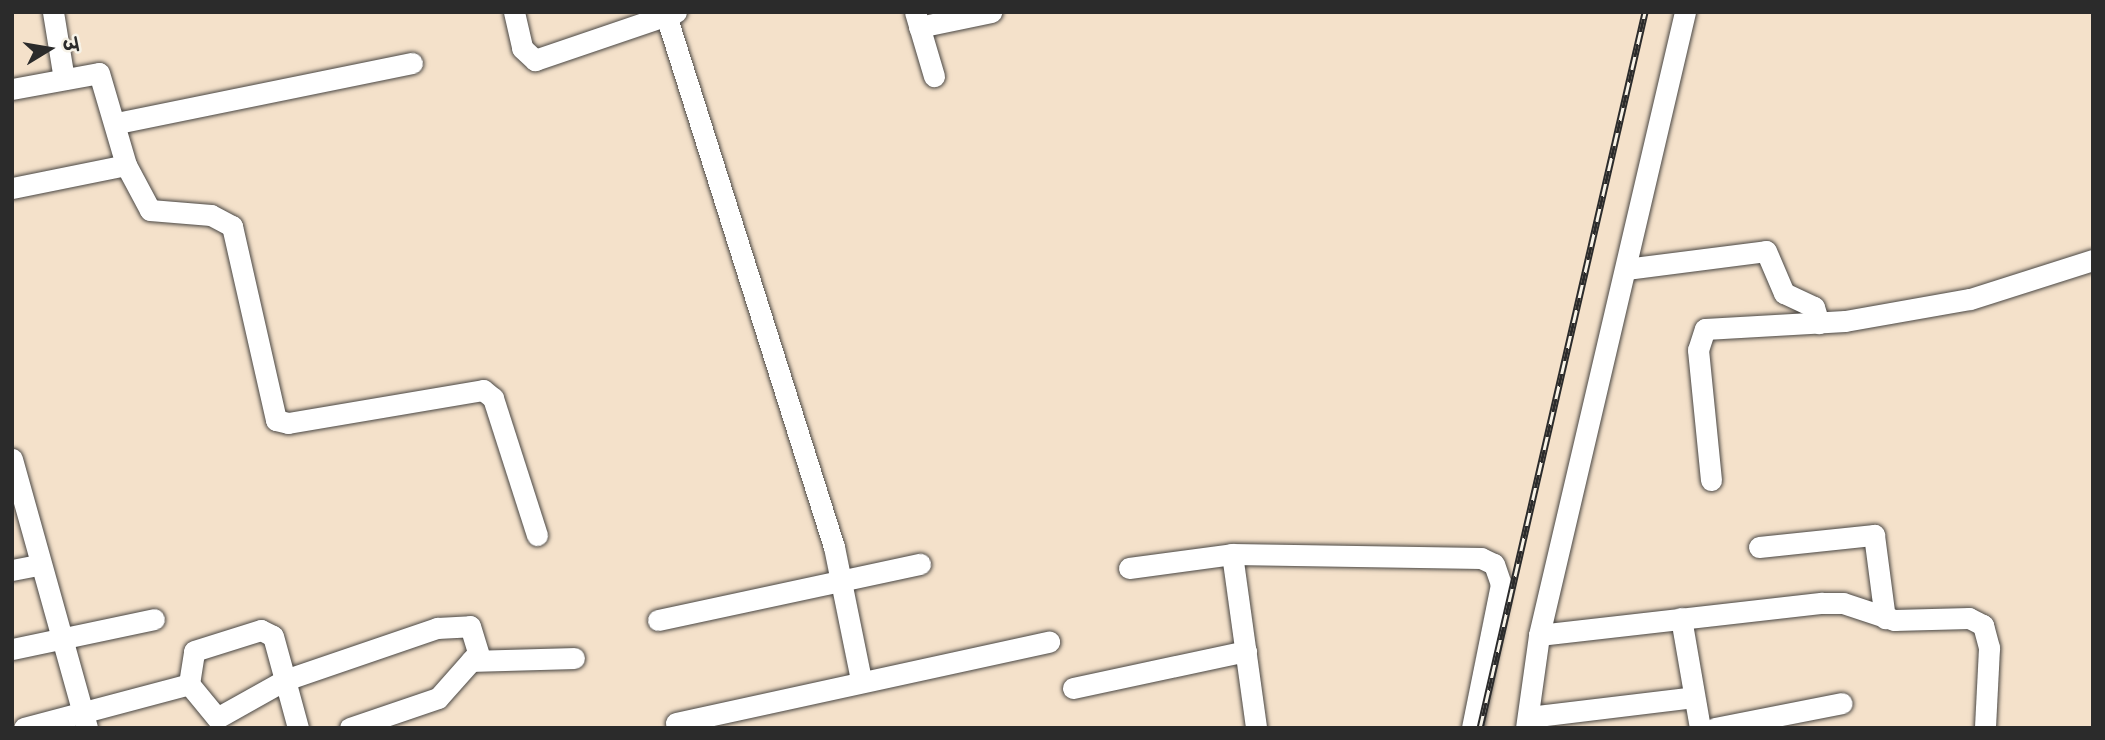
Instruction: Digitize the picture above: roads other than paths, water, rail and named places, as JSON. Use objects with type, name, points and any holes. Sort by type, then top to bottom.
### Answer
[{"type":"street","points":[[53,12],[64,79]]},
{"type":"street","points":[[514,12],[522,48],[535,60],[669,13],[841,582],[861,680]]},
{"type":"street","points":[[934,76],[917,20],[991,12]]},
{"type":"street","points":[[1685,12],[1539,635],[1528,722],[1694,697]]},
{"type":"street","points":[[117,123],[412,63]]},
{"type":"street","points":[[12,89],[99,73],[117,123],[126,165],[150,210],[211,215],[232,226],[276,420],[288,423],[483,390],[493,398],[537,535]]},
{"type":"street","points":[[12,188],[126,165]]},
{"type":"street","points":[[1626,269],[1766,251],[1784,293],[1814,307],[1819,323]]},
{"type":"street","points":[[1710,480],[1700,337],[1720,325],[1819,323],[1991,294],[2093,260]]},
{"type":"street","points":[[14,473],[37,565],[86,719]]},
{"type":"street","points":[[1759,547],[1874,535],[1885,618]]},
{"type":"street","points":[[1129,568],[1232,554],[1408,555],[1494,564],[1501,584],[1472,728]]},
{"type":"street","points":[[1232,554],[1256,728]]},
{"type":"street","points":[[658,620],[920,564]]},
{"type":"street","points":[[12,570],[37,565]]},
{"type":"street","points":[[1539,635],[1822,603],[1843,603],[1885,618],[1969,618],[1983,625],[1989,648],[1985,728]]},
{"type":"street","points":[[1681,618],[1700,728]]},
{"type":"street","points":[[12,649],[154,619]]},
{"type":"street","points":[[188,684],[217,718],[285,680],[463,623],[475,635],[478,653],[438,698],[350,728]]},
{"type":"street","points":[[188,684],[194,652],[261,630],[273,636],[298,728]]},
{"type":"street","points":[[676,723],[861,680],[1049,642]]},
{"type":"street","points":[[1073,688],[1246,652]]},
{"type":"street","points":[[471,661],[574,657]]},
{"type":"street","points":[[24,728],[86,719],[188,684]]},
{"type":"street","points":[[1715,728],[1842,703]]},
{"type":"railway","points":[[1480,728],[1645,12]]}]
